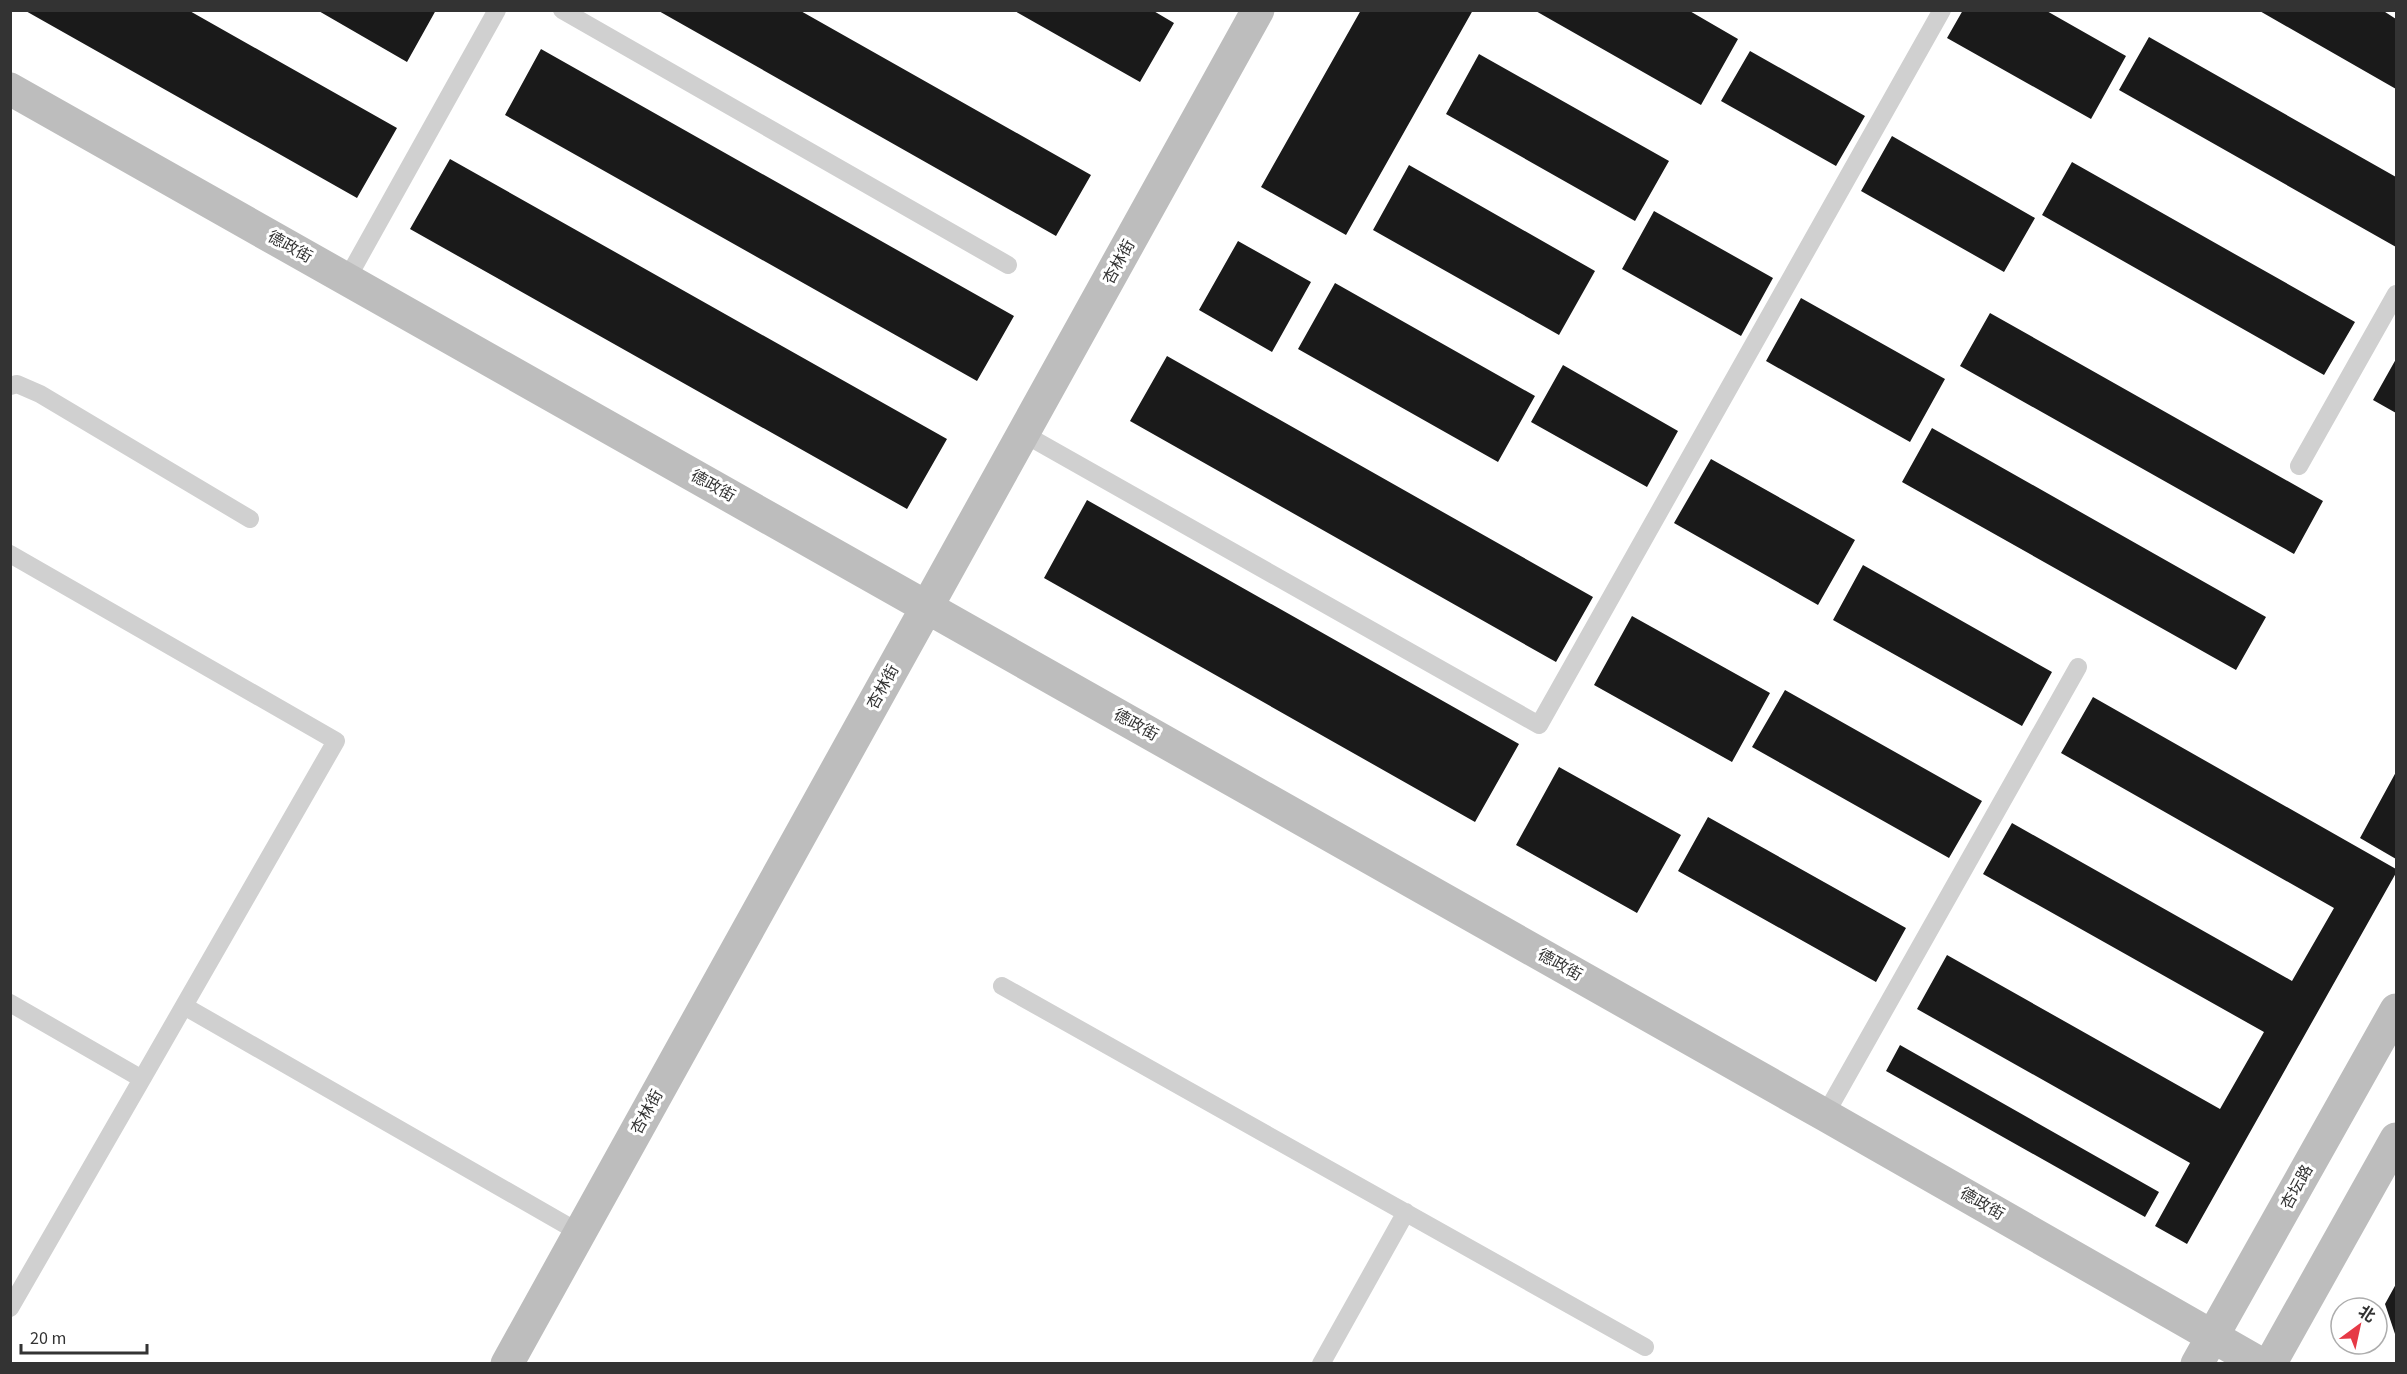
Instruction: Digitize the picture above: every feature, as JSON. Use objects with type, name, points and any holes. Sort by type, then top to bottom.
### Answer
[{"type":"street","name":"杏林街","points":[[507,1364],[1258,10]]},
{"type":"street","name":"德政街","points":[[10,90],[1825,1114],[2261,1364]]},
{"type":"street","name":"杏坛路","points":[[2197,1364],[2397,1010]]},
{"type":"street","points":[[2270,1364],[2397,1139]]},
{"type":"lane","points":[[347,279],[497,10]]},
{"type":"lane","points":[[562,10],[1008,265]]},
{"type":"lane","points":[[1024,434],[1539,725],[1942,10]]},
{"type":"lane","points":[[2299,466],[2397,294]]},
{"type":"lane","points":[[10,386],[17,384],[40,394],[250,519]]},
{"type":"lane","points":[[10,554],[336,741],[10,1308]]},
{"type":"lane","points":[[1825,1114],[2078,667]]},
{"type":"lane","points":[[1002,986],[1645,1347]]},
{"type":"lane","points":[[10,1003],[142,1079]]},
{"type":"lane","points":[[184,1006],[580,1233]]},
{"type":"lane","points":[[1321,1364],[1406,1212]]},
{"type":"building","points":[[24,10],[188,10],[397,128],[357,198]]},
{"type":"building","points":[[317,10],[436,10],[407,62]]},
{"type":"building","points":[[657,10],[799,10],[1091,175],[1056,236]]},
{"type":"building","points":[[1013,10],[1152,10],[1174,23],[1140,82]]},
{"type":"building","points":[[1361,10],[1473,10],[1346,235],[1261,187]]},
{"type":"building","points":[[1534,10],[1688,10],[1738,39],[1701,105]]},
{"type":"building","points":[[1963,10],[2045,10],[2126,56],[2091,119],[1947,38]]},
{"type":"building","points":[[2258,10],[2382,10],[2396,19],[2396,89]]},
{"type":"building","points":[[2149,37],[2396,177],[2396,247],[2119,90]]},
{"type":"building","points":[[541,49],[1014,316],[977,381],[505,115]]},
{"type":"building","points":[[1750,51],[1865,116],[1836,166],[1721,101]]},
{"type":"building","points":[[1479,54],[1669,161],[1635,221],[1446,114]]},
{"type":"building","points":[[1892,136],[2035,218],[2004,272],[1861,191]]},
{"type":"building","points":[[450,159],[947,439],[907,509],[410,229]]},
{"type":"building","points":[[2072,162],[2355,322],[2324,375],[2042,215]]},
{"type":"building","points":[[1409,165],[1595,271],[1559,335],[1373,230]]},
{"type":"building","points":[[1654,211],[1773,278],[1741,336],[1622,269]]},
{"type":"building","points":[[1238,241],[1311,282],[1272,352],[1199,310]]},
{"type":"building","points":[[1335,283],[1535,396],[1498,462],[1298,349]]},
{"type":"building","points":[[1801,298],[1945,379],[1910,442],[1766,361]]},
{"type":"building","points":[[1990,313],[2323,501],[2294,554],[1960,366]]},
{"type":"building","points":[[1167,356],[1593,597],[1556,662],[1130,421]]},
{"type":"building","points":[[2396,359],[2396,413],[2373,400]]},
{"type":"building","points":[[1563,365],[1678,431],[1647,487],[1531,422]]},
{"type":"building","points":[[1932,428],[2266,617],[2236,670],[1902,482]]},
{"type":"building","points":[[1711,459],[1855,540],[1818,605],[1674,523]]},
{"type":"building","points":[[1087,500],[1519,744],[1475,822],[1044,578]]},
{"type":"building","points":[[1863,565],[2052,672],[2022,726],[1833,620]]},
{"type":"building","points":[[1632,616],[1770,693],[1732,762],[1594,685]]},
{"type":"building","points":[[1785,690],[1982,801],[1949,858],[1752,747]]},
{"type":"building","points":[[2093,697],[2396,869],[2396,873],[2187,1244],[2155,1226],[2190,1163],[1917,1009],[1947,955],[2220,1109],[2264,1032],[1983,874],[2012,823],[2292,981],[2334,908],[2061,753]]},
{"type":"building","points":[[1559,767],[1681,835],[1637,913],[1516,845]]},
{"type":"building","points":[[2396,772],[2396,859],[2360,838]]},
{"type":"building","points":[[1708,817],[1906,928],[1876,982],[1678,871]]},
{"type":"building","points":[[1900,1045],[2159,1192],[2145,1217],[1886,1071]]},
{"type":"building","points":[[2396,1284],[2396,1337],[2389,1316],[2389,1297]]}]
